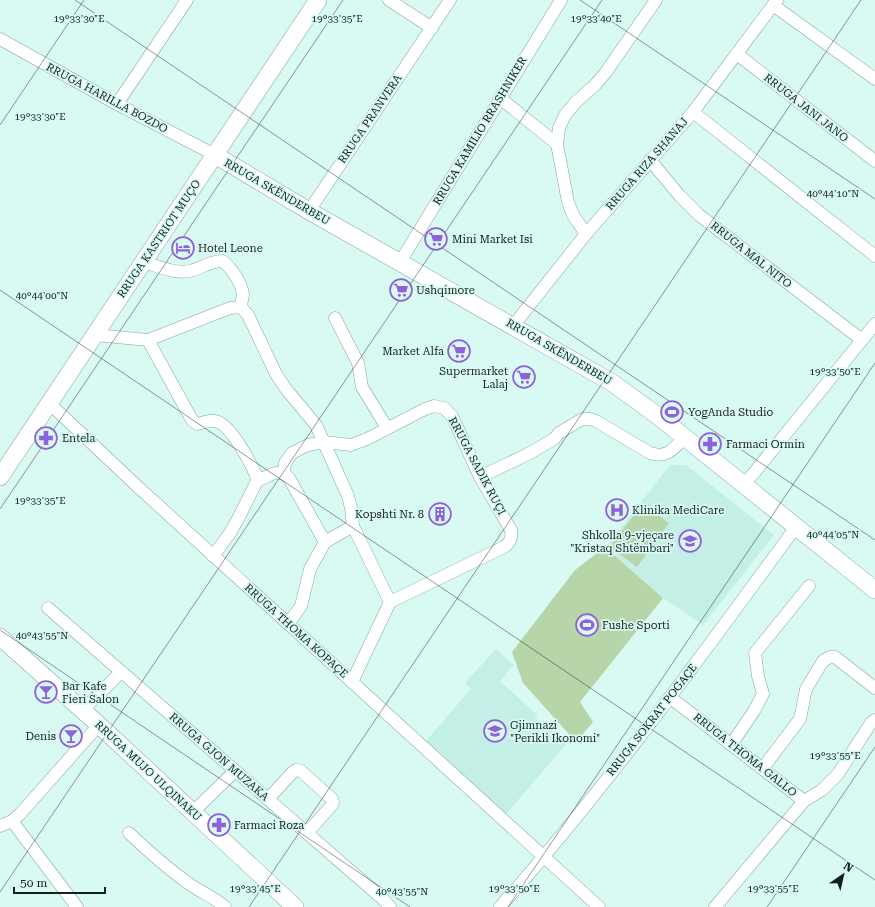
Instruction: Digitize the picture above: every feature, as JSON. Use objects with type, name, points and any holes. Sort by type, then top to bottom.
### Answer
[{"type":"street","points":[[117,104],[187,0]]},
{"type":"street","name":"RRUGA KASTRIOT MUÇO","points":[[0,477],[318,0]]},
{"type":"street","points":[[389,0],[432,28]]},
{"type":"street","name":"RRUGA PRANVERA","points":[[309,211],[450,0]]},
{"type":"street","name":"RRUGA KAMILIO RRASHNIKER","points":[[400,262],[560,0]]},
{"type":"street","points":[[586,234],[573,215],[568,202],[557,144],[559,128],[565,116],[576,102],[596,84],[606,72],[656,0]]},
{"type":"street","points":[[775,3],[875,79]]},
{"type":"street","name":"RRUGA RIZA SHANAJ","points":[[513,326],[586,234],[693,112],[775,3]]},
{"type":"street","name":"RRUGA HARILLA BOZDO","points":[[0,39],[117,104],[215,155]]},
{"type":"street","name":"RRUGA JANI JANO","points":[[736,54],[875,161]]},
{"type":"street","points":[[500,98],[557,144]]},
{"type":"street","points":[[693,112],[875,256]]},
{"type":"street","name":"RRUGA SKËNDERBEU","points":[[215,155],[309,211],[611,382],[684,437],[875,590]]},
{"type":"street","name":"RRUGA MAL NITO","points":[[650,160],[679,195],[699,215],[862,340]]},
{"type":"street","points":[[143,262],[179,272],[190,271],[214,261],[223,261],[230,267],[241,286],[243,296],[241,307]]},
{"type":"street","points":[[95,335],[148,340],[230,308],[241,307]]},
{"type":"street","points":[[241,307],[248,315],[276,374],[286,389],[313,420],[348,496],[353,526],[390,602],[352,682]]},
{"type":"street","points":[[335,318],[358,362],[362,387],[387,428]]},
{"type":"street","points":[[744,485],[875,324]]},
{"type":"street","points":[[148,340],[192,420],[197,424],[217,421],[226,427],[241,447],[254,471],[257,482]]},
{"type":"street","name":"RRUGA THOMA KOPAÇE","points":[[49,403],[213,556],[599,907]]},
{"type":"street","name":"RRUGA SADIK RUÇI","points":[[284,473],[286,463],[292,453],[308,444],[324,442],[351,445],[434,406],[444,408],[452,416],[480,477],[511,530],[512,536],[510,542],[504,547],[390,602]]},
{"type":"street","points":[[480,477],[530,453],[583,419],[596,421],[657,456],[665,455],[684,437]]},
{"type":"street","points":[[213,556],[236,522],[257,482],[278,472],[284,473],[289,478],[325,542]]},
{"type":"street","points":[[288,624],[300,606],[310,569],[325,542],[353,526]]},
{"type":"street","name":"RRUGA SOKRAT POGAÇE","points":[[500,907],[544,857],[671,698],[796,527]]},
{"type":"street","points":[[731,745],[754,711],[763,694],[758,676],[755,653],[809,586]]},
{"type":"street","name":"RRUGA GJON MUZAKA","points":[[48,608],[384,900],[390,907]]},
{"type":"street","name":"RRUGA MUJO ULQINAKU","points":[[0,637],[83,710],[295,907]]},
{"type":"street","points":[[762,769],[800,719],[806,689],[823,661],[830,657],[835,657],[875,688]]},
{"type":"street","points":[[83,710],[121,672]]},
{"type":"street","name":"RRUGA THOMA GALLO","points":[[671,698],[804,801],[715,907]]},
{"type":"street","points":[[804,801],[822,790],[838,774],[871,723],[875,720]]},
{"type":"street","points":[[0,826],[12,821],[99,725]]},
{"type":"street","points":[[268,799],[293,772],[296,770],[301,771],[332,799],[333,802],[307,833]]},
{"type":"street","points":[[193,812],[235,771]]},
{"type":"street","points":[[12,821],[77,907]]},
{"type":"street","points":[[129,833],[154,857],[224,907]]},
{"type":"shaded area","name":"Shkolla 9-vjeçare \"Kristaq Shtëmbari\"","points":[[670,465],[686,465],[774,535],[703,625],[663,598],[606,547]]},
{"type":"shaded area","name":"Gjimnazi \"Perikli Ikonomi\"","points":[[496,649],[514,665],[500,681],[537,715],[535,717],[540,722],[542,720],[568,742],[506,814],[426,741],[471,689],[465,683]]},
{"type":"green space","points":[[642,504],[669,523],[637,567],[610,547]]},
{"type":"green space","name":"Fushe Sporti","points":[[605,547],[663,598],[580,702],[593,722],[576,742],[523,683],[512,652],[575,570]]},
{"type":"place","name":"Mini Market Isi","points":[[436,239]]},
{"type":"place","name":"Hotel Leone","points":[[183,248]]},
{"type":"place","name":"Ushqimore","points":[[401,290]]},
{"type":"place","name":"Market Alfa","points":[[459,351]]},
{"type":"place","name":"Supermarket Lalaj","points":[[524,377]]},
{"type":"place","name":"YogAnda Studio","points":[[672,412]]},
{"type":"place","name":"Entela","points":[[46,438]]},
{"type":"place","name":"Farmaci Ormin","points":[[710,444]]},
{"type":"place","name":"Klinika MediCare","points":[[617,510]]},
{"type":"place","name":"Kopshti Nr. 8","points":[[440,514]]},
{"type":"place","name":"Shkolla 9-vjeçare \"Kristaq Shtëmbari\"","points":[[690,541]]},
{"type":"place","name":"Fushe Sporti","points":[[587,625]]},
{"type":"place","name":"Bar Kafe Fieri Salon","points":[[46,692]]},
{"type":"place","name":"Gjimnazi \"Perikli Ikonomi\"","points":[[495,731]]},
{"type":"place","name":"Denis","points":[[71,736]]},
{"type":"place","name":"Farmaci Roza","points":[[219,825]]}]
